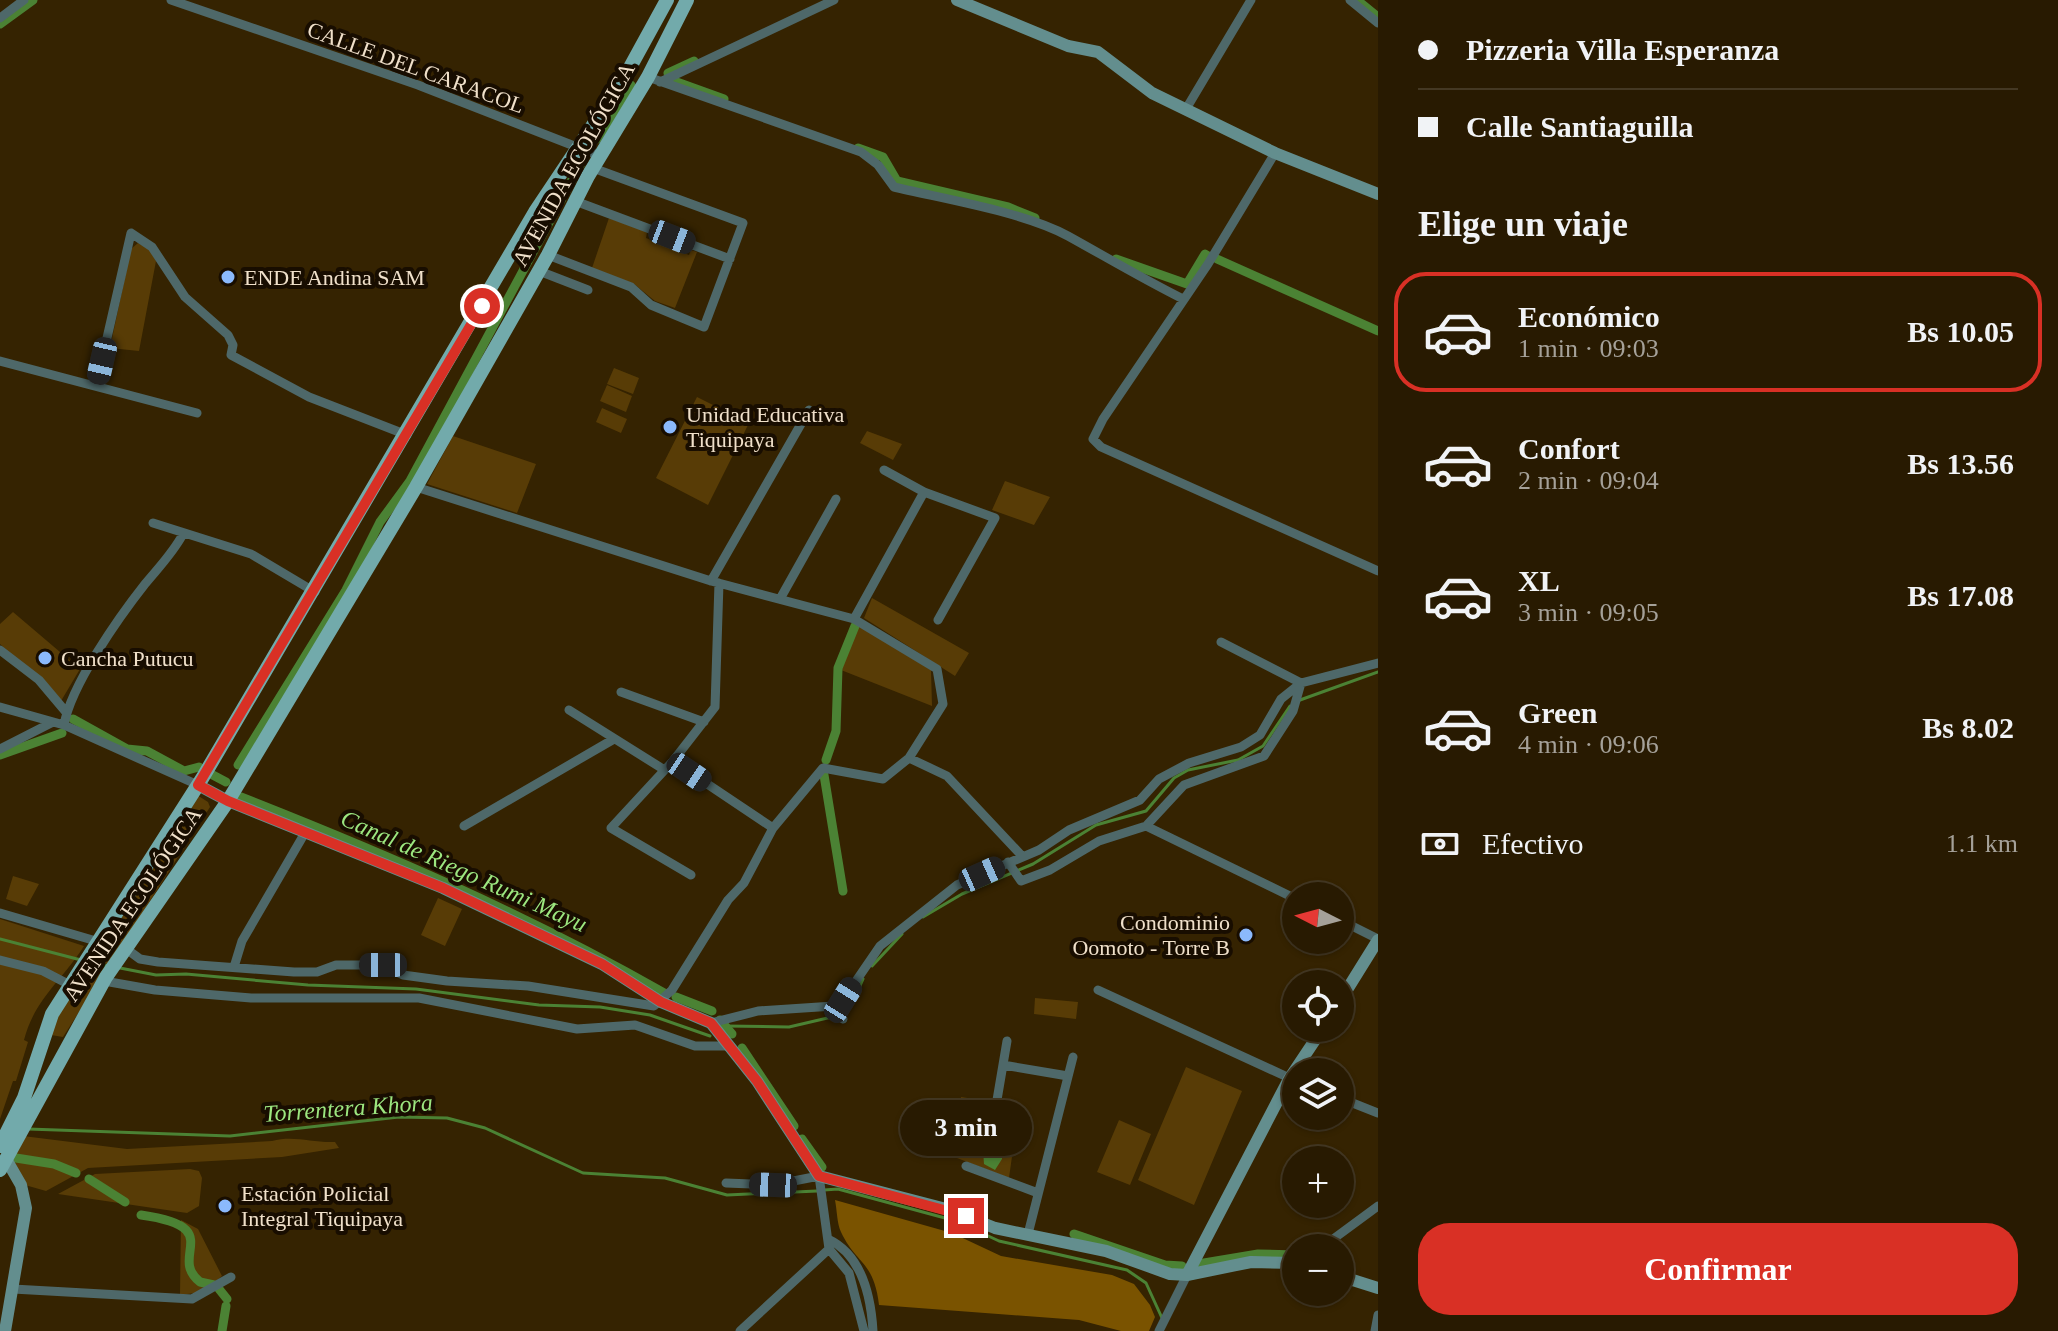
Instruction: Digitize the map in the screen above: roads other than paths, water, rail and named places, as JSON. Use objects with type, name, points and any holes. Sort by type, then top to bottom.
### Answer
[{"type":"main road","name":"AVENIDA ECOLÓGICA","points":[[24,1112],[43,1032],[74,978],[198,785],[315,592],[535,212],[615,94],[667,0]]},
{"type":"main road","name":"AVENIDA ECOLÓGICA","points":[[5,1148],[105,979],[228,801],[416,487],[548,255],[597,162],[654,80],[687,0]]},
{"type":"main road","points":[[43,1032],[53,1043],[66,1045]]},
{"type":"street","points":[[0,18],[24,0]]},
{"type":"street","name":"CALLE DEL CARACOL","points":[[171,0],[418,85],[577,148],[597,162],[743,223],[730,259]]},
{"type":"street","points":[[654,80],[834,0]]},
{"type":"street","points":[[957,0],[1068,46],[1098,52],[1152,93],[1275,153],[1378,194]]},
{"type":"street","points":[[1186,109],[1251,0]]},
{"type":"street","points":[[1350,0],[1378,23]]},
{"type":"street","points":[[654,80],[861,152],[878,165],[894,187],[988,209],[1067,235],[1110,263],[1183,299]]},
{"type":"street","points":[[1275,153],[1208,264],[1093,439],[1101,447],[1378,571]]},
{"type":"street","points":[[548,255],[631,287],[651,305],[704,327],[730,259],[575,201]]},
{"type":"street","points":[[96,386],[131,233],[152,247],[185,297],[228,335],[233,345],[231,355],[339,411],[407,435]]},
{"type":"street","points":[[539,271],[588,290]]},
{"type":"street","points":[[0,361],[197,413]]},
{"type":"street","points":[[691,875],[611,828],[673,761],[715,707],[715,582],[809,410]]},
{"type":"street","points":[[884,470],[924,492],[995,518],[938,620]]},
{"type":"street","points":[[123,951],[140,959],[317,972],[336,965],[383,965],[403,975],[528,986],[654,1006],[661,1002],[728,900],[744,883],[773,828],[823,768],[830,766],[883,779],[909,758],[943,704],[937,669],[854,619],[715,582],[416,487]]},
{"type":"street","points":[[854,619],[924,492]]},
{"type":"street","points":[[780,599],[836,499]]},
{"type":"street","points":[[153,523],[251,554],[315,592]]},
{"type":"street","points":[[0,749],[59,723],[71,696],[102,648],[144,585],[175,550],[183,534]]},
{"type":"street","points":[[1221,642],[1301,683]]},
{"type":"street","points":[[0,650],[39,680],[66,712]]},
{"type":"street","points":[[714,1026],[758,1011],[839,1013],[843,1000],[880,946],[957,885],[1039,850],[1069,830],[1140,800],[1159,779],[1189,763],[1241,747],[1260,735],[1281,699],[1301,683],[1378,663]]},
{"type":"street","points":[[1008,862],[1021,881],[1030,878],[1099,841],[1146,826],[1184,785],[1264,756],[1293,711],[1301,683]]},
{"type":"street","points":[[621,692],[704,722]]},
{"type":"street","points":[[0,707],[59,723],[228,801],[443,888],[602,964],[661,1002],[714,1026],[820,1179],[828,1244],[849,1273],[873,1331]]},
{"type":"street","points":[[569,710],[663,769]]},
{"type":"street","points":[[464,826],[614,739]]},
{"type":"street","points":[[909,758],[947,776],[1022,856]]},
{"type":"street","points":[[673,761],[773,828]]},
{"type":"street","points":[[1146,826],[1282,892]]},
{"type":"street","points":[[234,967],[242,941],[306,831]]},
{"type":"street","points":[[0,913],[94,945]]},
{"type":"street","points":[[1354,927],[1378,939],[1354,978]]},
{"type":"street","points":[[0,960],[74,978]]},
{"type":"street","points":[[105,979],[155,990],[251,998],[419,998],[577,1029],[635,1025],[695,1046],[728,1044]]},
{"type":"street","points":[[1098,990],[1282,1075]]},
{"type":"street","points":[[997,1100],[1007,1041]]},
{"type":"street","points":[[1028,1234],[1073,1057]]},
{"type":"street","points":[[1003,1065],[1068,1076]]},
{"type":"street","points":[[1159,1331],[1282,1099]]},
{"type":"street","points":[[1354,1104],[1378,1113]]},
{"type":"street","points":[[5,1148],[21,1185],[26,1208],[5,1331]]},
{"type":"street","points":[[966,1166],[1038,1193]]},
{"type":"street","points":[[726,1183],[773,1185],[820,1179],[950,1210],[995,1228],[1106,1251],[1157,1271],[1187,1275],[1251,1262],[1282,1263]]},
{"type":"street","points":[[1340,1234],[1378,1206]]},
{"type":"street","points":[[740,1331],[828,1244]]},
{"type":"street","points":[[13,1289],[192,1299],[231,1277]]},
{"type":"street","points":[[1354,1280],[1378,1288]]},
{"type":"street","points":[[864,1331],[865,1311]]},
{"type":"street","points":[[1375,1331],[1378,1315]]},
{"type":"waterway","points":[[0,24],[33,0]]},
{"type":"waterway","points":[[1357,0],[1378,17]]},
{"type":"waterway","points":[[668,73],[694,61]]},
{"type":"waterway","points":[[674,81],[724,99]]},
{"type":"waterway","points":[[597,139],[631,85]]},
{"type":"waterway","points":[[858,148],[883,157],[897,181],[1008,207],[1035,218]]},
{"type":"waterway","points":[[238,765],[346,590],[380,522],[410,481],[581,163]]},
{"type":"waterway","points":[[1116,259],[1187,284],[1205,254],[1210,257]]},
{"type":"waterway","points":[[1217,259],[1378,331]]},
{"type":"waterway","points":[[826,760],[836,731],[838,668],[855,626]]},
{"type":"waterway","points":[[1300,700],[1378,672]]},
{"type":"waterway","points":[[923,917],[962,894],[1033,864],[1096,825],[1146,811],[1174,778],[1188,770],[1238,760],[1263,746],[1290,706]]},
{"type":"waterway","points":[[73,719],[127,749],[147,751],[184,771],[199,767]]},
{"type":"waterway","points":[[0,755],[62,733]]},
{"type":"waterway","name":"Canal de Riego Rumi Mayu","points":[[209,773],[226,782]]},
{"type":"waterway","points":[[824,775],[843,891]]},
{"type":"waterway","name":"Canal de Riego Rumi Mayu","points":[[241,797],[456,887],[561,937],[664,993]]},
{"type":"waterway","points":[[872,966],[902,934]]},
{"type":"waterway","points":[[0,939],[81,960]]},
{"type":"waterway","points":[[93,963],[109,966]]},
{"type":"waterway","points":[[120,968],[156,975],[186,974],[308,985],[416,989],[539,1005],[600,1007],[650,1015],[710,1036]]},
{"type":"waterway","points":[[843,1013],[853,1002],[863,979]]},
{"type":"waterway","name":"Canal de Riego Rumi Mayu","points":[[676,997],[712,1011]]},
{"type":"waterway","points":[[725,1026],[789,1027],[836,1016]]},
{"type":"waterway","name":"Canal de Riego Rumi Mayu","points":[[720,1020],[732,1034]]},
{"type":"waterway","name":"Canal de Riego Rumi Mayu","points":[[742,1048],[794,1126]]},
{"type":"waterway","name":"Torrentera Khora","points":[[28,1129],[230,1136],[399,1117],[447,1118],[485,1128],[583,1173],[665,1178],[727,1195],[817,1191]]},
{"type":"waterway","name":"Canal de Riego Rumi Mayu","points":[[802,1139],[822,1167]]},
{"type":"waterway","points":[[16,1158],[54,1164],[76,1173]]},
{"type":"waterway","points":[[89,1179],[125,1202]]},
{"type":"waterway","name":"Torrentera Khora","points":[[824,1190],[838,1189],[956,1221],[999,1241],[1127,1270],[1146,1283],[1162,1318]]},
{"type":"waterway","points":[[141,1215],[167,1220],[182,1227],[191,1243],[189,1262],[192,1272],[200,1282],[214,1285]]},
{"type":"waterway","name":"Canal de Riego Rumi Mayu","points":[[1074,1234],[1165,1265],[1182,1266]]},
{"type":"waterway","name":"Canal de Riego Rumi Mayu","points":[[1198,1264],[1258,1254],[1282,1255]]},
{"type":"waterway","points":[[219,1289],[227,1299]]},
{"type":"waterway","points":[[222,1331],[226,1306]]},
{"type":"place","name":"ENDE Andina SAM","points":[[228,277]]},
{"type":"place","name":"Unidad Educativa Tiquipaya","points":[[670,427]]},
{"type":"place","name":"Cancha Putucu","points":[[45,658]]},
{"type":"place","name":"Condominio Oomoto - Torre B","points":[[1246,935]]},
{"type":"place","name":"Estación Policial Integral Tiquipaya","points":[[225,1206]]}]
